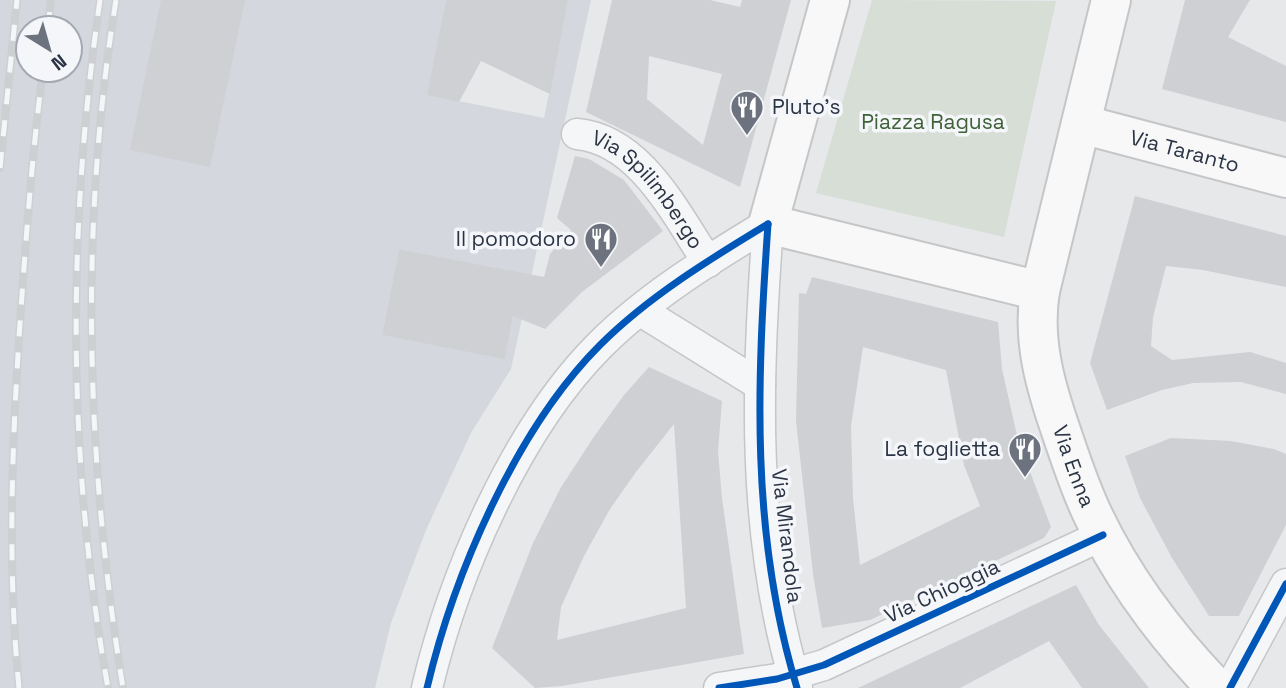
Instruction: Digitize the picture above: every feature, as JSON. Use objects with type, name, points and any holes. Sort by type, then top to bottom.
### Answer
[{"type":"main road","points":[[830,0],[768,224],[1040,290],[1111,0]]},
{"type":"main road","name":"Via Taranto","points":[[1081,124],[1286,178]]},
{"type":"main road","name":"Via Enna","points":[[1040,290],[1037,329],[1049,395],[1085,496],[1103,535],[1152,613],[1216,688]]},
{"type":"street","name":"Via Spilimbergo","points":[[577,134],[606,141],[645,173],[708,262]]},
{"type":"street","points":[[427,688],[457,586],[497,499],[558,393],[602,343],[641,311],[708,262],[768,224]]},
{"type":"street","points":[[641,311],[760,386],[768,224]]},
{"type":"street","name":"Via Mirandola","points":[[760,386],[762,500],[775,592],[795,681]]},
{"type":"street","name":"Via Chioggia","points":[[719,688],[795,681],[1103,535]]},
{"type":"street","points":[[1230,688],[1286,584]]},
{"type":"shaded area","points":[[0,0],[446,0],[428,95],[544,118],[568,0],[591,0],[511,369],[471,433],[426,530],[391,623],[375,688],[0,688]],"holes":[[[399,249],[521,273],[505,358],[382,335]]]},
{"type":"green space","name":"Piazza Ragusa","points":[[872,0],[1056,1],[1004,237],[816,193]]},
{"type":"building","points":[[161,0],[245,0],[210,167],[130,150]]},
{"type":"building","points":[[446,0],[568,0],[550,94],[481,61],[459,102],[427,95]]},
{"type":"building","points":[[612,0],[710,0],[740,7],[742,0],[791,0],[740,187],[586,112]],"holes":[[[649,56],[722,74],[703,145],[647,99]]]},
{"type":"building","points":[[1185,0],[1250,0],[1228,37],[1286,66],[1286,122],[1162,89]]},
{"type":"building","points":[[575,156],[589,159],[624,180],[663,231],[582,292],[545,329],[513,316],[505,359],[382,335],[399,249],[544,277],[550,254],[571,230],[557,218]]},
{"type":"building","points":[[1135,196],[1286,236],[1286,287],[1203,270],[1166,266],[1153,317],[1151,346],[1172,360],[1250,352],[1286,363],[1286,394],[1241,382],[1193,383],[1162,390],[1107,410],[1090,363]]},
{"type":"building","points":[[812,277],[998,322],[1002,369],[1018,440],[1051,527],[1044,538],[870,620],[822,628],[813,574],[796,421],[799,293],[806,294]],"holes":[[[863,347],[946,370],[964,465],[980,506],[860,565],[853,498],[851,426]]]},
{"type":"building","points":[[649,367],[722,401],[718,451],[722,498],[744,654],[562,686],[535,688],[492,648],[533,543],[560,489],[624,395]],"holes":[[[674,424],[686,608],[557,640],[561,607],[584,556],[610,509]]]},
{"type":"building","points":[[1171,438],[1231,441],[1274,449],[1286,454],[1286,525],[1239,616],[1209,616],[1172,558],[1140,498],[1125,456]]},
{"type":"building","points":[[1076,585],[1099,625],[1149,688],[1082,688],[1049,641],[960,688],[858,688]]},
{"type":"railway","points":[[0,168],[17,0]]},
{"type":"railway","points":[[50,14],[51,0]]},
{"type":"railway","points":[[100,0],[82,172],[76,344],[85,517],[108,688]]},
{"type":"railway","points":[[116,0],[96,172],[92,344],[101,516],[123,688]]},
{"type":"railway","points":[[19,688],[13,597],[13,460],[32,165],[41,84]]},
{"type":"cycle path","points":[[768,224],[760,400],[764,515],[771,573],[797,688]]},
{"type":"cycle path","points":[[427,688],[439,644],[471,552],[515,460],[541,418],[570,379],[619,327],[702,265],[768,224]]},
{"type":"cycle path","points":[[719,688],[777,679],[824,665],[1103,535]]},
{"type":"cycle path","points":[[1230,688],[1286,584]]},
{"type":"place","name":"Pluto's","points":[[747,137]]},
{"type":"place","name":"Il pomodoro","points":[[601,269]]},
{"type":"place","name":"La foglietta","points":[[1025,479]]}]
